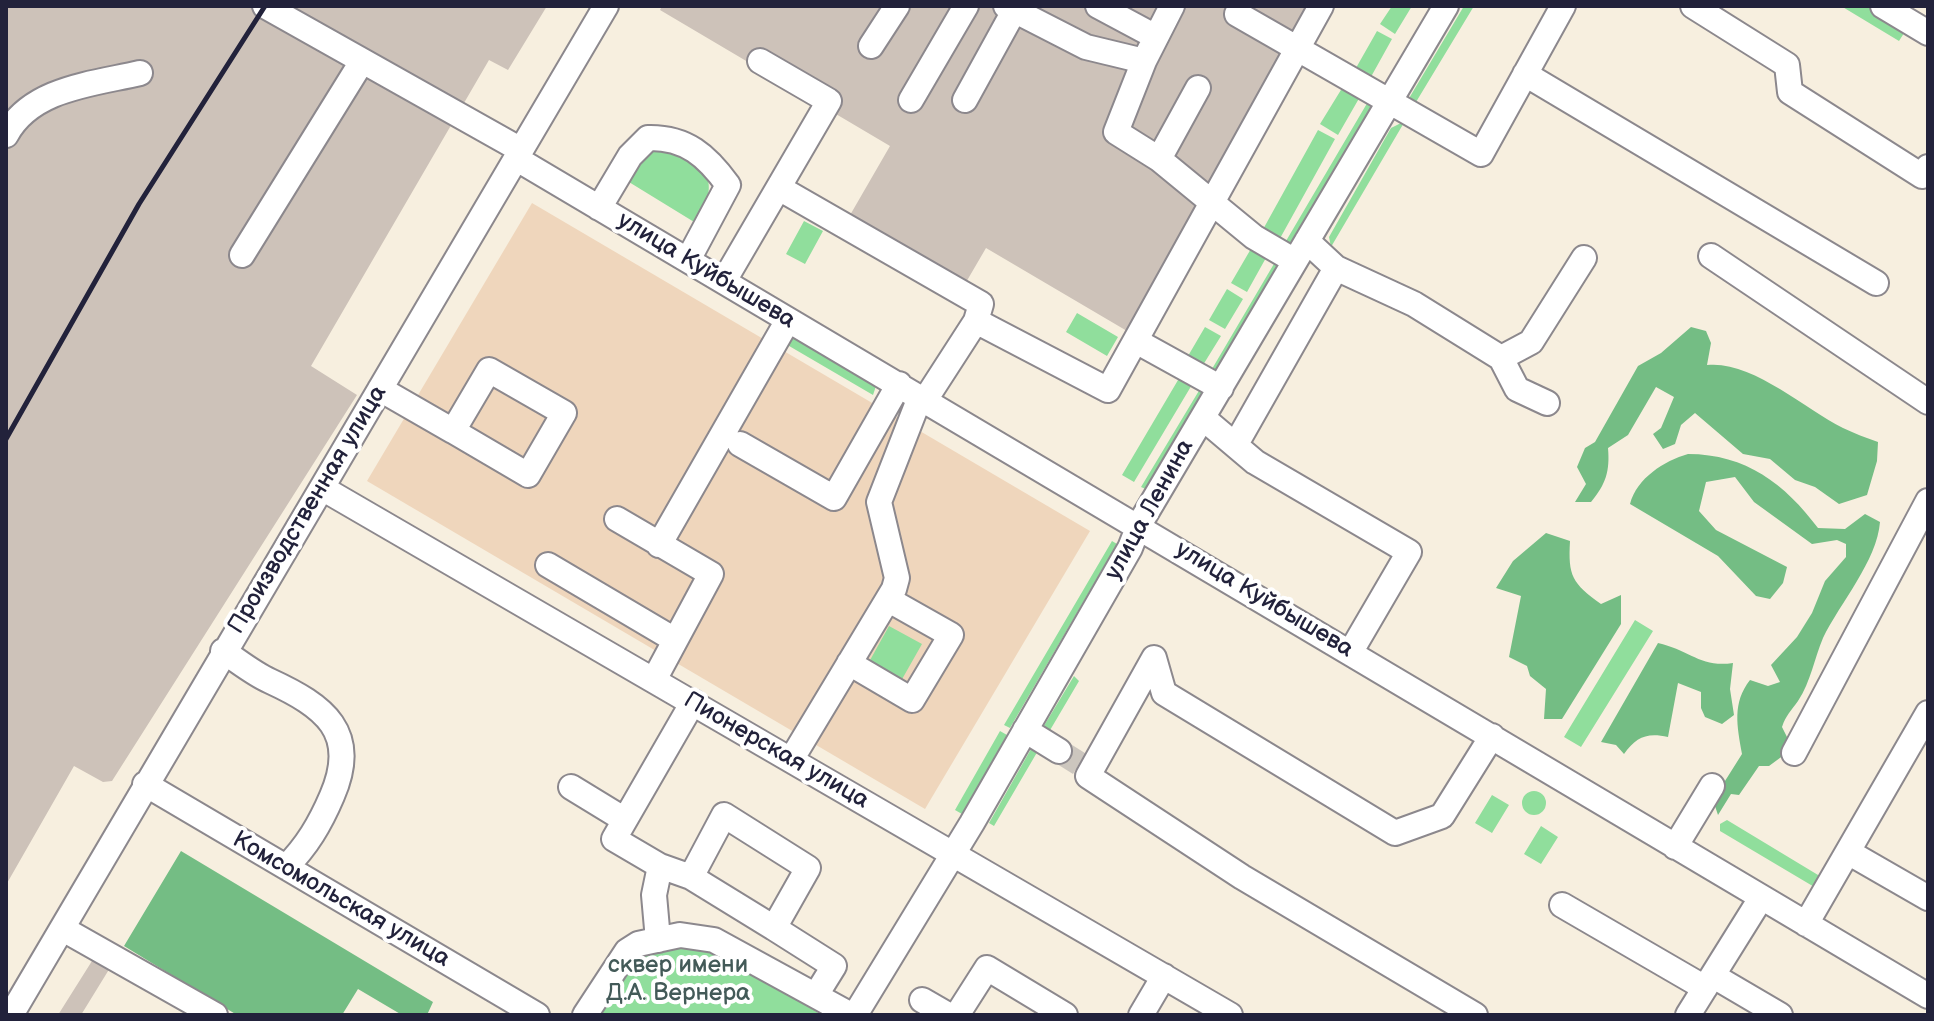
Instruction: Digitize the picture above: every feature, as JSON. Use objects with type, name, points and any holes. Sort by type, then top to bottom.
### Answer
[{"type":"street","name":"улица Куйбышева","points":[[265,6],[519,154],[599,208],[1139,525],[1928,996]]},
{"type":"street","name":"Производственная улица","points":[[11,1015],[606,6]]},
{"type":"street","points":[[871,46],[897,6]]},
{"type":"street","points":[[911,100],[966,6]]},
{"type":"street","points":[[1098,6],[1156,37]]},
{"type":"street","points":[[1172,6],[1144,61],[1116,132],[1159,159],[1254,237],[1301,251],[1414,304],[1501,358],[1517,389],[1547,403]]},
{"type":"street","points":[[976,321],[1108,390],[1321,6]]},
{"type":"street","name":"улица Ленина","points":[[585,1015],[627,951],[680,935],[714,940],[853,1015],[953,854],[1130,548],[1139,525],[1446,6]]},
{"type":"street","points":[[1233,9],[1389,103],[1481,154],[1563,6]]},
{"type":"street","points":[[1693,6],[1787,65],[1790,92],[1922,176],[1928,167]]},
{"type":"street","points":[[1883,6],[1928,33]]},
{"type":"street","points":[[965,100],[1010,9],[1086,47],[1144,61]]},
{"type":"street","points":[[724,281],[829,101],[760,61]]},
{"type":"street","points":[[242,255],[361,63]]},
{"type":"street","points":[[6,135],[30,107],[60,91],[140,73]]},
{"type":"street","points":[[1525,74],[1876,283]]},
{"type":"street","points":[[1159,159],[1198,88]]},
{"type":"street","points":[[599,208],[630,156],[648,138],[668,138],[694,149],[709,159],[728,185],[688,260]]},
{"type":"street","points":[[740,444],[834,498],[976,321],[981,304],[779,188]]},
{"type":"street","points":[[1711,256],[1928,402]]},
{"type":"street","points":[[1501,358],[1531,342],[1584,258]]},
{"type":"street","points":[[1236,444],[1336,268]]},
{"type":"street","points":[[659,545],[788,320]]},
{"type":"street","points":[[1136,341],[1221,388]]},
{"type":"street","points":[[380,389],[528,475],[564,413],[489,370],[453,431]]},
{"type":"street","points":[[791,760],[889,600],[897,578],[879,502],[915,394]]},
{"type":"street","points":[[1203,418],[1255,462],[1409,552],[1350,653]]},
{"type":"street","name":"Пионерская улица","points":[[322,488],[1230,1015]]},
{"type":"street","points":[[1794,753],[1928,501]]},
{"type":"street","points":[[617,519],[711,574],[654,680]]},
{"type":"street","points":[[548,565],[675,640]]},
{"type":"street","points":[[849,663],[912,700],[951,635],[889,600]]},
{"type":"street","points":[[223,651],[268,680],[293,690],[337,729],[344,769],[307,846],[286,867]]},
{"type":"street","points":[[1475,1015],[1242,877],[1086,771],[1154,658],[1164,693],[1395,833],[1442,816],[1492,736]]},
{"type":"street","points":[[693,702],[614,839],[660,866],[691,877],[872,987]]},
{"type":"street","points":[[1806,924],[1928,713]]},
{"type":"street","points":[[1025,730],[1059,751]]},
{"type":"street","name":"Комсомольская улица","points":[[145,784],[537,1015]]},
{"type":"street","points":[[1675,847],[1712,786]]},
{"type":"street","points":[[571,787],[625,820]]},
{"type":"street","points":[[691,877],[724,815],[808,868],[774,928]]},
{"type":"street","points":[[1848,852],[1928,898]]},
{"type":"street","points":[[658,940],[654,895],[660,866]]},
{"type":"street","points":[[1688,1015],[1714,984],[1761,898]]},
{"type":"street","points":[[1562,905],[1767,1012]]},
{"type":"street","points":[[63,929],[215,1015]]},
{"type":"street","points":[[816,995],[834,966]]},
{"type":"street","points":[[957,1015],[987,968],[1065,1015]]},
{"type":"street","points":[[1141,1015],[1164,976]]},
{"type":"street","points":[[922,1000],[948,1015]]},
{"type":"shaded area","points":[[6,6],[547,6],[508,70],[489,60],[311,366],[357,395],[112,781],[103,782],[74,766],[6,885]]},
{"type":"shaded area","points":[[662,6],[1307,6],[1127,331],[986,248],[958,296],[842,229],[890,146],[660,10]]},
{"type":"shaded area","points":[[532,203],[1090,531],[925,809],[367,481]]},
{"type":"shaded area","points":[[97,953],[113,963],[81,1015],[58,1015]]},
{"type":"green space","points":[[1392,6],[1412,6],[1395,34],[1380,24]]},
{"type":"green space","points":[[1464,6],[1474,6],[1413,107],[1408,100]]},
{"type":"green space","points":[[1841,6],[1867,6],[1906,30],[1899,41]]},
{"type":"green space","points":[[1377,31],[1392,39],[1367,84],[1352,75]]},
{"type":"green space","points":[[1344,85],[1361,95],[1338,135],[1320,124]]},
{"type":"green space","points":[[1369,100],[1372,107],[1291,247],[1287,246],[1286,241]]},
{"type":"green space","points":[[1405,121],[1331,247],[1329,237],[1391,128]]},
{"type":"green space","points":[[1318,130],[1335,139],[1278,242],[1261,233]]},
{"type":"green space","points":[[661,148],[690,160],[706,174],[708,194],[699,225],[624,179],[648,150]]},
{"type":"green space","points":[[804,221],[823,231],[805,264],[786,254]]},
{"type":"green space","points":[[1252,247],[1267,256],[1247,292],[1231,283]]},
{"type":"green space","points":[[1278,257],[1281,261],[1218,375],[1209,374]]},
{"type":"green space","points":[[1227,289],[1243,299],[1225,329],[1209,320]]},
{"type":"green space","points":[[1077,313],[1118,337],[1107,356],[1066,332]]},
{"type":"green space","points":[[1205,327],[1221,336],[1203,365],[1188,356]]},
{"type":"green space","points":[[1691,327],[1706,331],[1711,343],[1707,365],[1724,365],[1759,377],[1843,428],[1878,442],[1877,461],[1867,495],[1839,504],[1815,487],[1795,480],[1770,459],[1743,454],[1695,413],[1681,425],[1675,444],[1663,449],[1653,434],[1661,428],[1674,397],[1656,387],[1628,435],[1608,448],[1606,477],[1596,495],[1591,502],[1575,502],[1586,484],[1577,467],[1585,448],[1595,442],[1638,366],[1661,353]]},
{"type":"green space","points":[[793,337],[877,383],[873,395],[784,343]]},
{"type":"green space","points":[[1181,375],[1193,383],[1134,482],[1122,475]]},
{"type":"green space","points":[[1203,384],[1208,392],[1150,491],[1141,487]]},
{"type":"green space","points":[[1688,454],[1728,459],[1762,474],[1792,498],[1818,528],[1845,529],[1865,514],[1880,522],[1865,567],[1823,638],[1806,686],[1782,727],[1788,739],[1788,752],[1769,766],[1759,766],[1739,795],[1731,794],[1718,815],[1713,800],[1742,754],[1737,715],[1740,697],[1750,680],[1768,686],[1780,682],[1771,665],[1797,637],[1812,613],[1825,581],[1846,557],[1846,544],[1837,540],[1812,544],[1754,502],[1735,477],[1706,482],[1699,511],[1716,530],[1787,567],[1783,583],[1770,599],[1756,596],[1718,556],[1630,504],[1639,486],[1653,472]]},
{"type":"green space","points":[[1546,533],[1570,541],[1571,571],[1591,597],[1601,604],[1621,595],[1621,624],[1562,719],[1544,719],[1546,689],[1530,676],[1527,666],[1509,657],[1521,596],[1496,588],[1513,561]]},
{"type":"green space","points":[[1112,541],[1117,544],[1010,728],[1004,725]]},
{"type":"green space","points":[[1635,620],[1653,631],[1581,747],[1564,737]]},
{"type":"green space","points":[[889,626],[922,644],[901,681],[869,662]]},
{"type":"green space","points":[[1658,643],[1703,661],[1733,663],[1730,689],[1734,715],[1722,724],[1705,717],[1701,708],[1701,692],[1678,683],[1668,737],[1643,737],[1624,754],[1616,745],[1601,742]]},
{"type":"green space","points":[[1074,676],[1079,681],[1046,737],[1042,729]]},
{"type":"green space","points":[[1000,731],[1007,735],[962,814],[955,810]]},
{"type":"green space","points":[[1031,749],[1039,749],[994,826],[989,823]]},
{"type":"green space","points":[[1534,791],[1543,794],[1546,803],[1543,812],[1534,815],[1525,812],[1522,803],[1525,794]]},
{"type":"green space","points":[[1492,795],[1509,805],[1492,833],[1475,823]]},
{"type":"green space","points":[[1727,820],[1823,878],[1816,888],[1720,831],[1720,824]]},
{"type":"green space","points":[[1541,826],[1558,837],[1541,864],[1524,854]]},
{"type":"green space","points":[[181,851],[433,1002],[427,1015],[402,1015],[358,989],[342,1015],[237,1015],[124,946]]},
{"type":"green space","name":"сквер имени Д.А. Вернера","points":[[673,943],[715,951],[822,1015],[596,1015],[619,979],[635,961]]},
{"type":"tunnel","points":[[1059,751],[1083,766]]},
{"type":"railway","points":[[6,439],[139,204],[265,6]]}]
